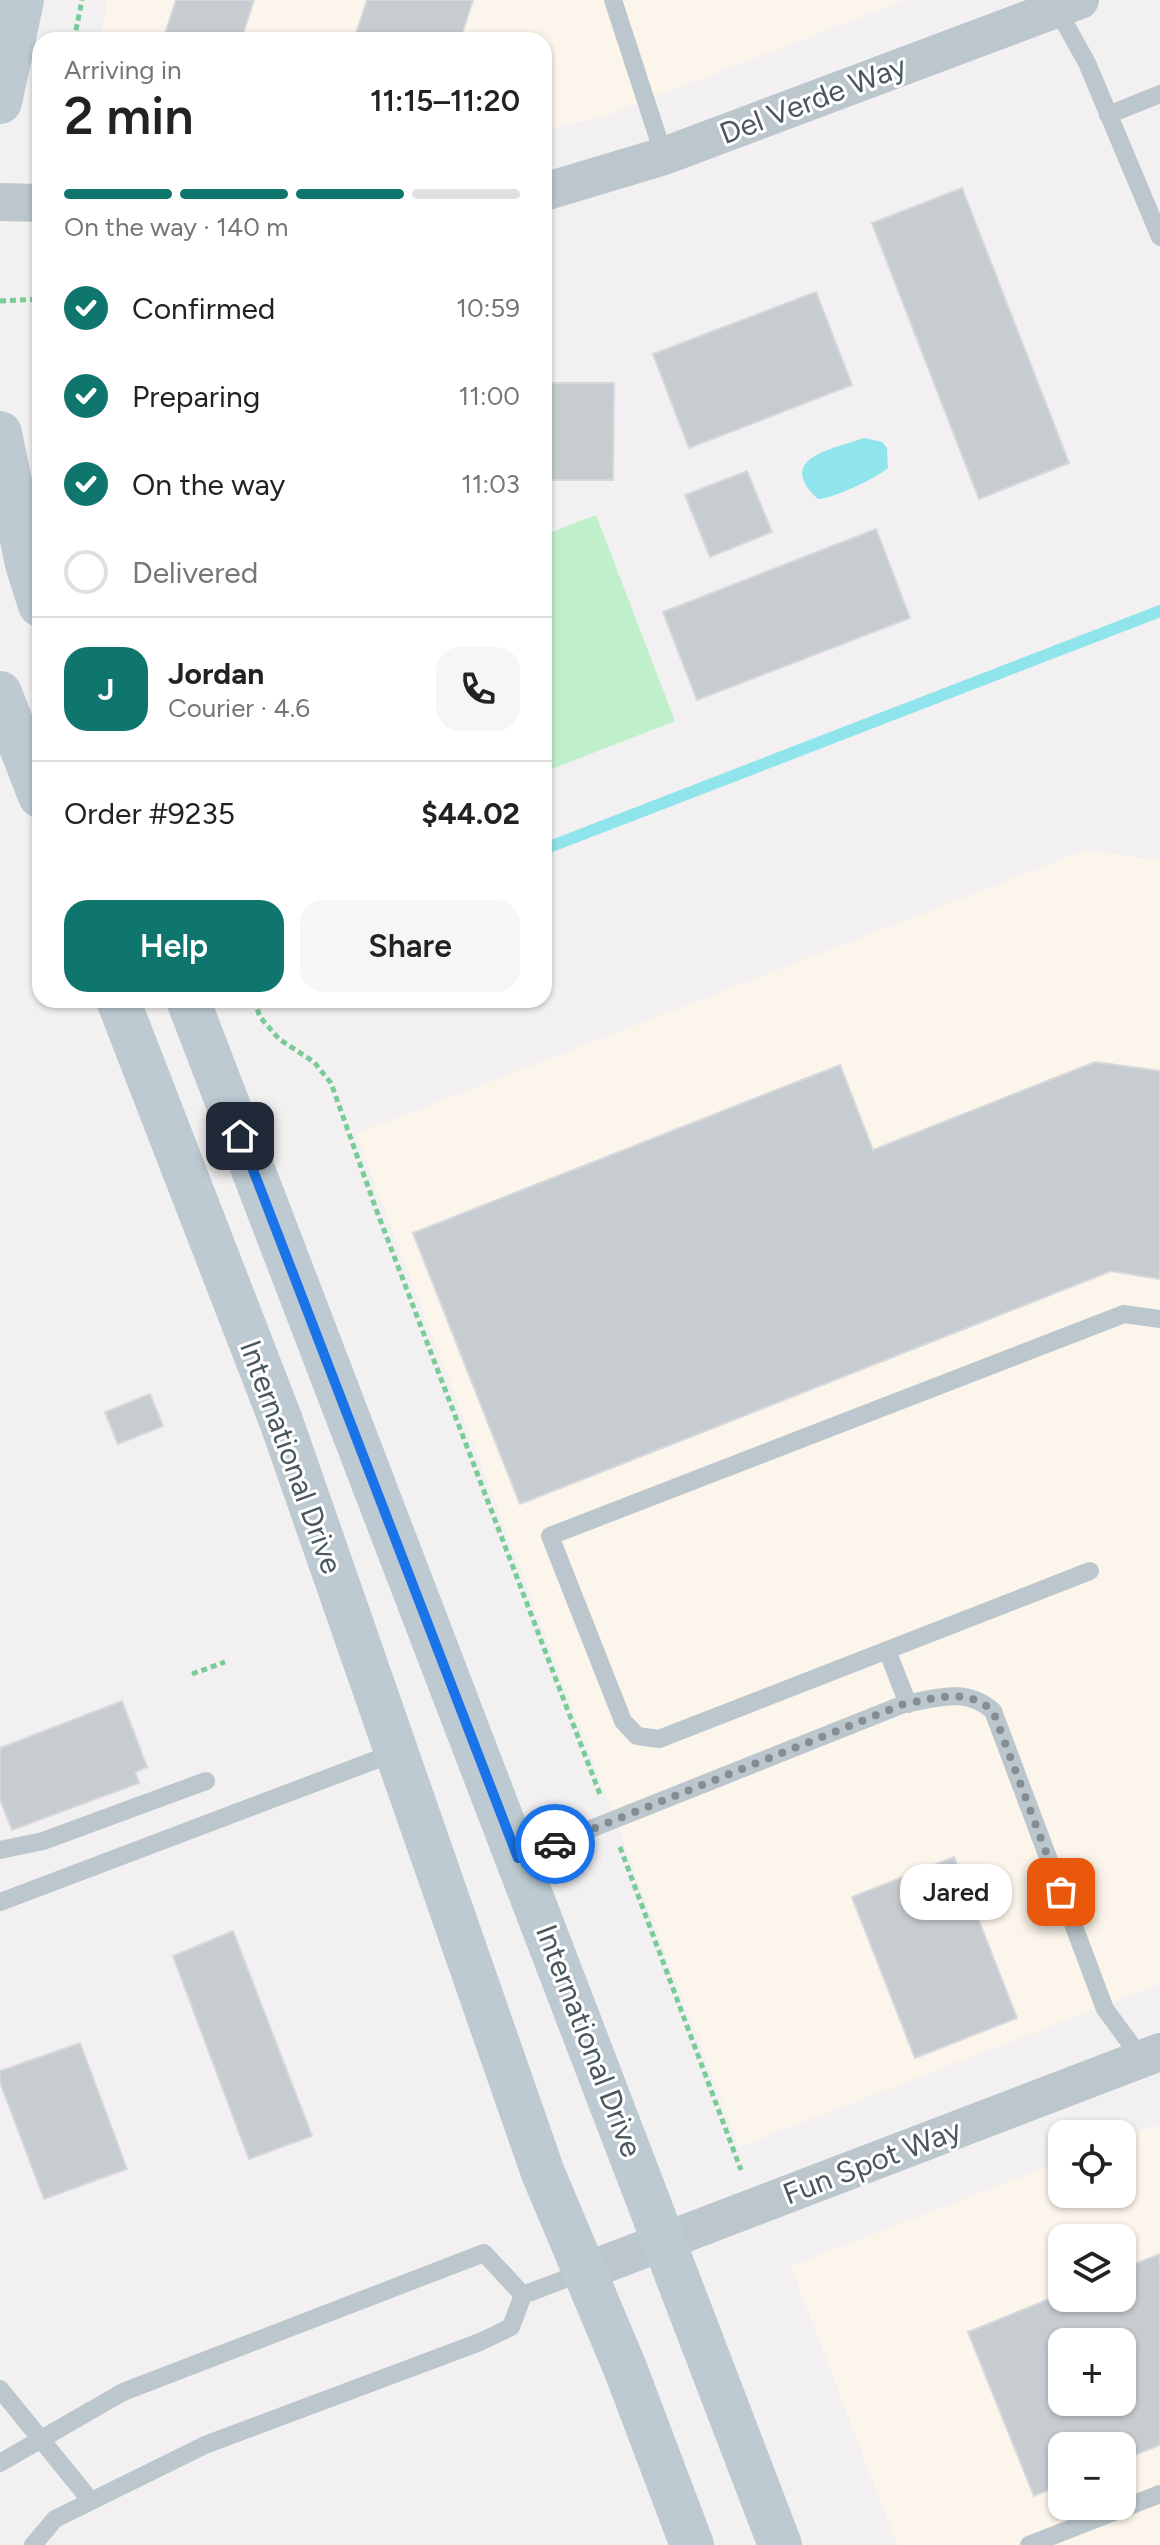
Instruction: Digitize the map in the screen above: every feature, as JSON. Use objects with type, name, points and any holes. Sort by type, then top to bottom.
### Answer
[{"type":"street","points":[[0,102],[22,0]]},
{"type":"street","name":"Del Verde Way","points":[[552,190],[664,156],[1069,4]]},
{"type":"street","points":[[0,202],[32,203]]},
{"type":"street","points":[[0,433],[32,580]]},
{"type":"street","points":[[0,693],[32,775]]},
{"type":"street","name":"International Drive","points":[[121,1008],[281,1421],[535,2152],[692,2545]]},
{"type":"street","name":"International Drive","points":[[191,1008],[780,2545]]},
{"type":"street","name":"Fun Spot Way","points":[[584,2272],[1150,2055]]},
{"type":"lane","points":[[613,0],[664,156]]},
{"type":"lane","points":[[1069,4],[1087,63],[1160,237]]},
{"type":"lane","points":[[1108,115],[1160,94]]},
{"type":"lane","points":[[1090,1571],[659,1739],[637,1736],[623,1721],[550,1536],[1124,1314],[1160,1319]]},
{"type":"lane","points":[[887,1650],[908,1704]]},
{"type":"lane","points":[[518,1858],[908,1704],[948,1696],[978,1698],[993,1711],[1105,2009],[1150,2055]]},
{"type":"lane","points":[[0,1902],[394,1753]]},
{"type":"lane","points":[[0,1850],[43,1841],[206,1781]]},
{"type":"lane","points":[[0,2463],[123,2392],[484,2253],[523,2295]]},
{"type":"lane","points":[[33,2545],[55,2519],[205,2445],[480,2342],[511,2327],[523,2295],[584,2272]]},
{"type":"lane","points":[[0,2389],[91,2501]]},
{"type":"lane","points":[[1029,2545],[1160,2494]]},
{"type":"path","points":[[76,32],[82,0]]},
{"type":"path","points":[[0,301],[32,299]]},
{"type":"path","points":[[257,1008],[260,1017],[279,1039],[314,1062],[331,1083],[741,2170]]},
{"type":"path","points":[[192,1674],[225,1662]]},
{"type":"shaded area","points":[[107,0],[905,0],[602,117],[552,128],[552,32],[102,32]]},
{"type":"shaded area","points":[[1086,850],[1160,861],[1160,1984],[739,2147],[356,1134]]},
{"type":"shaded area","points":[[1160,2124],[1160,2545],[897,2545],[791,2266],[1048,2166],[1048,2208],[1136,2208],[1136,2132]]},
{"type":"green space","points":[[596,515],[675,721],[552,769],[552,532]]},
{"type":"water","points":[[864,438],[882,442],[887,448],[888,468],[854,487],[818,499],[806,485],[802,474],[805,465],[824,451]]},
{"type":"building","points":[[176,0],[254,0],[244,32],[166,32]]},
{"type":"building","points":[[367,0],[473,0],[463,32],[357,32]]},
{"type":"building","points":[[962,188],[1069,463],[979,499],[872,223]]},
{"type":"building","points":[[816,292],[852,385],[689,448],[653,354]]},
{"type":"building","points":[[552,383],[614,383],[613,480],[552,480]]},
{"type":"building","points":[[747,471],[772,532],[710,557],[685,495]]},
{"type":"building","points":[[876,529],[910,618],[697,700],[663,612]]},
{"type":"building","points":[[1095,1062],[1160,1071],[1160,1279],[1111,1271],[520,1504],[413,1233],[840,1065],[873,1150]]},
{"type":"building","points":[[150,1394],[163,1426],[118,1444],[105,1412]]},
{"type":"building","points":[[122,1701],[147,1767],[135,1772],[139,1783],[12,1830],[0,1799],[0,1748]]},
{"type":"building","points":[[954,1857],[1017,2018],[915,2058],[852,1897]]},
{"type":"building","points":[[233,1931],[312,2136],[249,2159],[173,1956]]},
{"type":"building","points":[[80,2043],[127,2169],[44,2199],[0,2082],[0,2071]]},
{"type":"building","points":[[1160,2254],[1160,2445],[1136,2454],[1136,2432],[1048,2432],[1048,2490],[1034,2496],[968,2332],[1048,2300],[1048,2312],[1136,2312],[1136,2263]]},
{"type":"waterway","points":[[552,846],[1160,611]]},
{"type":"way so far","points":[[555,1844],[904,1704],[948,1696],[978,1698],[993,1711],[1061,1892]]},
{"type":"place","name":"Jared","points":[[1061,1892]]},
{"type":"route","points":[[240,1136],[518,1858],[555,1844]]}]
